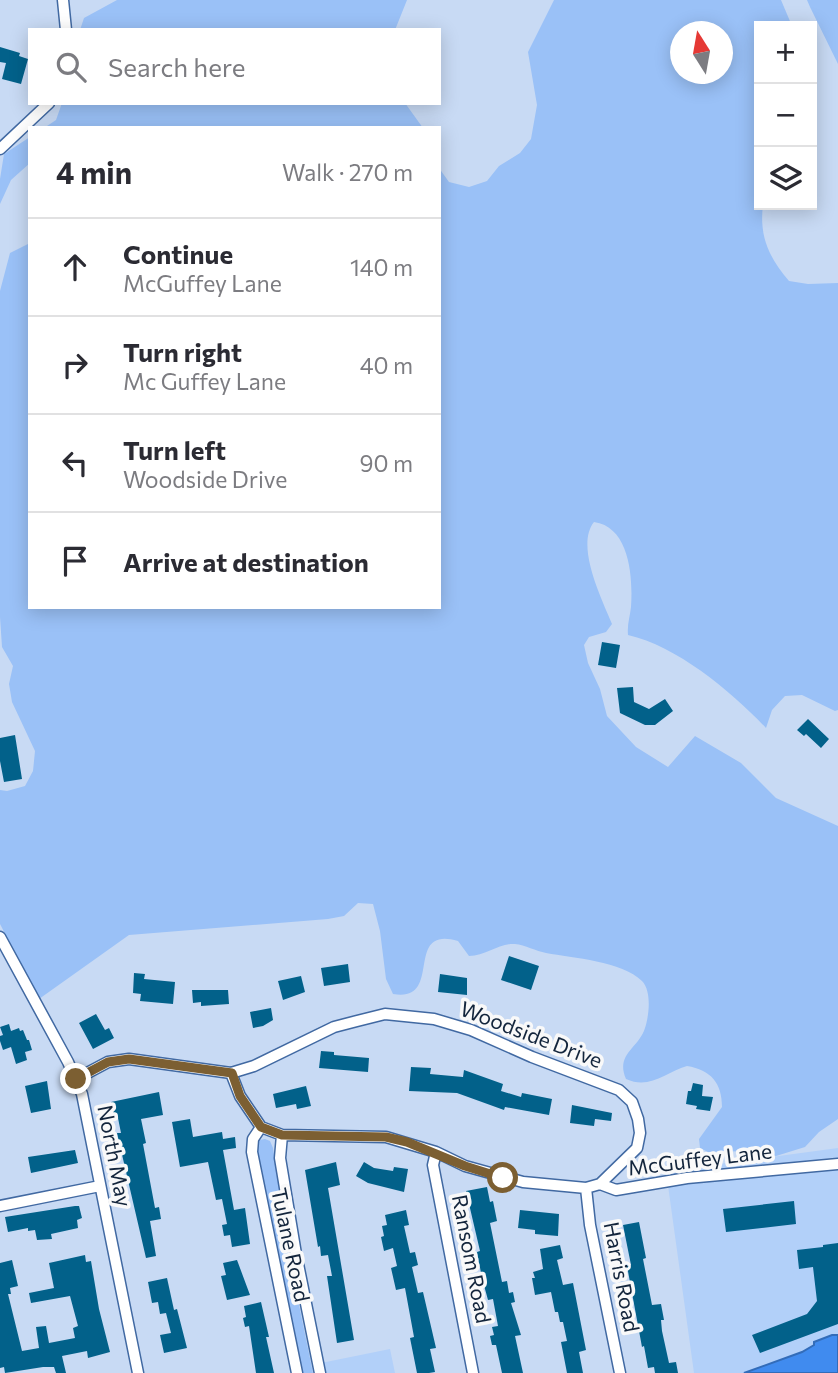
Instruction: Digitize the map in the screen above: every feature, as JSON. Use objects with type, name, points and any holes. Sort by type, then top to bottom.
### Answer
[{"type":"street","points":[[63,0],[66,28]]},
{"type":"street","points":[[0,149],[47,105]]},
{"type":"street","name":"North May","points":[[0,937],[76,1079],[86,1109],[138,1373]]},
{"type":"street","name":"Woodside Drive","points":[[76,1079],[108,1062],[129,1059],[232,1073],[265,1061],[334,1027],[385,1014],[451,1023],[619,1090],[632,1102],[640,1133],[638,1149],[600,1184]]},
{"type":"street","points":[[232,1073],[240,1096],[261,1127]]},
{"type":"street","name":"McGuffey Lane","points":[[261,1127],[282,1135],[386,1137],[436,1152],[465,1166],[503,1178],[586,1188],[600,1184],[616,1190],[687,1178],[838,1164]]},
{"type":"street","name":"Tulane Road","points":[[261,1127],[253,1139],[251,1152],[297,1373]]},
{"type":"street","name":"Tulane Road","points":[[282,1135],[280,1158],[320,1373]]},
{"type":"street","name":"Ransom Road","points":[[436,1152],[433,1165],[473,1373]]},
{"type":"street","points":[[0,1206],[100,1185]]},
{"type":"street","name":"Harris Road","points":[[586,1188],[590,1225],[620,1373]]},
{"type":"shaded area","points":[[117,0],[407,0],[396,28],[81,28],[84,18]]},
{"type":"shaded area","points":[[554,0],[781,0],[790,21],[754,21],[754,210],[763,210],[767,246],[789,281],[808,284],[838,283],[838,710],[802,695],[785,696],[772,710],[766,728],[703,672],[665,649],[628,635],[631,582],[627,556],[615,533],[594,522],[587,545],[589,558],[592,573],[612,624],[606,632],[589,637],[584,645],[607,716],[636,747],[668,767],[695,736],[741,763],[776,798],[838,826],[838,1119],[819,1132],[805,1147],[776,1156],[748,1151],[708,1152],[700,1148],[699,1139],[722,1107],[720,1091],[709,1074],[687,1066],[650,1081],[635,1082],[626,1079],[623,1063],[645,1028],[648,997],[642,981],[633,974],[610,965],[515,944],[469,956],[458,941],[441,939],[432,944],[427,953],[417,987],[408,994],[393,994],[386,979],[380,931],[373,904],[358,903],[344,916],[328,919],[129,935],[39,999],[0,924],[0,790],[25,786],[33,771],[35,751],[12,702],[9,684],[13,666],[2,647],[0,617],[0,291],[10,253],[28,244],[28,609],[441,609],[441,171],[449,182],[469,187],[487,181],[499,166],[520,153],[531,139],[537,105],[528,52]]},
{"type":"shaded area","points":[[807,0],[838,0],[838,64],[817,21]]},
{"type":"shaded area","points":[[61,105],[406,105],[422,126],[47,126],[56,120]]},
{"type":"shaded area","points":[[28,138],[28,165],[11,180],[0,204],[0,179],[4,154]]},
{"type":"shaded area","points":[[259,1140],[270,1141],[273,1148],[313,1373],[300,1373],[255,1146]]},
{"type":"shaded area","points":[[838,1148],[838,1373],[694,1373],[666,1171]]},
{"type":"shaded area","points":[[390,1349],[395,1373],[323,1373],[321,1363]]},
{"type":"water","points":[[838,1335],[838,1373],[744,1373],[802,1352],[814,1345],[814,1342]]},
{"type":"building","points":[[0,47],[20,53],[19,56],[28,59],[21,84],[2,79],[6,63],[0,62]]},
{"type":"building","points":[[602,642],[620,645],[616,668],[598,665]]},
{"type":"building","points":[[633,687],[634,702],[649,709],[665,699],[673,711],[655,725],[645,725],[620,713],[617,688]]},
{"type":"building","points":[[808,719],[829,739],[821,748],[806,734],[804,736],[797,730]]},
{"type":"building","points":[[15,735],[22,779],[4,782],[0,738]]},
{"type":"building","points":[[509,956],[539,966],[531,990],[501,980]]},
{"type":"building","points":[[348,964],[350,982],[324,986],[321,968]]},
{"type":"building","points":[[134,973],[145,974],[144,979],[175,982],[173,1004],[140,1001],[141,994],[133,993]]},
{"type":"building","points":[[440,974],[467,978],[467,995],[438,992]]},
{"type":"building","points":[[301,976],[305,992],[283,1000],[278,981]]},
{"type":"building","points":[[192,990],[228,990],[229,1004],[201,1006],[201,1002],[193,1003]]},
{"type":"building","points":[[271,1008],[273,1020],[253,1028],[250,1012]]},
{"type":"building","points":[[96,1014],[105,1030],[109,1028],[114,1038],[93,1049],[79,1023]]},
{"type":"building","points":[[9,1024],[11,1031],[19,1028],[20,1031],[23,1030],[32,1050],[25,1052],[27,1060],[16,1064],[11,1047],[3,1050],[0,1041],[0,1036],[3,1035],[0,1027]]},
{"type":"building","points":[[321,1051],[369,1058],[368,1072],[319,1068]]},
{"type":"building","points":[[411,1067],[431,1068],[430,1074],[463,1077],[464,1070],[503,1084],[501,1091],[521,1097],[522,1093],[552,1099],[549,1115],[505,1107],[504,1110],[457,1093],[409,1091]]},
{"type":"building","points":[[47,1081],[51,1109],[31,1113],[25,1086]]},
{"type":"building","points":[[693,1083],[703,1085],[702,1096],[713,1097],[710,1111],[686,1104],[688,1091],[691,1091]]},
{"type":"building","points":[[306,1086],[311,1106],[297,1109],[296,1104],[276,1108],[273,1094]]},
{"type":"building","points":[[159,1092],[163,1115],[141,1119],[155,1208],[159,1207],[161,1219],[150,1221],[156,1256],[146,1258],[117,1133],[121,1133],[117,1113],[113,1113],[111,1102]]},
{"type":"building","points":[[572,1105],[612,1113],[611,1121],[595,1119],[594,1126],[570,1123]]},
{"type":"building","points":[[190,1119],[193,1137],[222,1132],[223,1139],[235,1137],[236,1148],[223,1150],[234,1210],[245,1208],[250,1244],[232,1247],[230,1235],[224,1236],[222,1225],[227,1224],[222,1199],[216,1200],[208,1162],[180,1167],[172,1122]]},
{"type":"building","points":[[75,1150],[78,1163],[31,1173],[28,1157]]},
{"type":"building","points":[[336,1162],[340,1185],[328,1188],[354,1340],[337,1343],[327,1276],[332,1276],[328,1255],[321,1256],[320,1246],[318,1247],[305,1170]]},
{"type":"building","points":[[364,1162],[374,1168],[393,1171],[394,1167],[408,1169],[404,1192],[368,1183],[356,1176]]},
{"type":"building","points":[[487,1187],[497,1221],[490,1223],[502,1282],[507,1281],[509,1293],[513,1292],[515,1302],[511,1303],[521,1335],[515,1336],[523,1373],[502,1373],[496,1345],[492,1345],[490,1336],[494,1335],[492,1327],[498,1326],[493,1299],[488,1300],[482,1278],[477,1252],[480,1251],[466,1191]]},
{"type":"building","points":[[794,1201],[796,1224],[726,1232],[723,1209]]},
{"type":"building","points":[[79,1206],[82,1218],[77,1220],[78,1228],[51,1234],[52,1239],[37,1240],[35,1230],[28,1231],[28,1228],[8,1232],[5,1217]]},
{"type":"building","points":[[406,1210],[409,1225],[404,1226],[410,1253],[415,1252],[418,1265],[412,1267],[418,1293],[423,1292],[436,1348],[430,1349],[435,1372],[429,1373],[417,1373],[405,1288],[396,1290],[391,1268],[397,1266],[393,1248],[384,1251],[381,1237],[384,1236],[382,1226],[387,1225],[385,1215]]},
{"type":"building","points":[[520,1210],[559,1214],[558,1236],[535,1234],[535,1230],[518,1228]]},
{"type":"building","points":[[639,1222],[652,1305],[661,1304],[664,1320],[661,1320],[662,1331],[669,1363],[676,1362],[678,1373],[655,1373],[654,1367],[648,1368],[644,1346],[642,1347],[627,1266],[631,1265],[623,1225]]},
{"type":"building","points":[[838,1243],[838,1324],[760,1353],[752,1335],[807,1314],[817,1301],[813,1267],[799,1269],[797,1250]]},
{"type":"building","points":[[560,1245],[563,1258],[557,1260],[563,1285],[573,1283],[586,1350],[579,1352],[583,1373],[567,1373],[561,1342],[567,1341],[563,1322],[560,1322],[558,1312],[555,1312],[551,1292],[535,1295],[533,1272],[543,1269],[540,1249]]},
{"type":"building","points":[[85,1255],[86,1262],[91,1261],[110,1352],[88,1358],[87,1351],[62,1356],[66,1373],[56,1373],[54,1367],[43,1367],[5,1373],[4,1367],[0,1368],[0,1263],[12,1260],[18,1286],[10,1288],[11,1294],[8,1294],[22,1351],[39,1348],[36,1327],[46,1326],[49,1343],[75,1338],[73,1328],[78,1326],[70,1296],[31,1303],[29,1293],[54,1288],[49,1263]]},
{"type":"building","points":[[237,1260],[250,1295],[227,1300],[221,1276],[226,1275],[223,1263]]},
{"type":"building","points":[[167,1278],[187,1348],[164,1353],[160,1335],[171,1333],[166,1313],[160,1314],[158,1302],[152,1303],[148,1282]]},
{"type":"building","points":[[261,1302],[274,1373],[256,1373],[249,1326],[245,1327],[243,1318],[246,1317],[244,1306]]},
{"type":"route","points":[[76,1079],[108,1062],[129,1059],[232,1073],[240,1096],[261,1127],[282,1135],[386,1137],[436,1152],[465,1166],[503,1178]]}]
